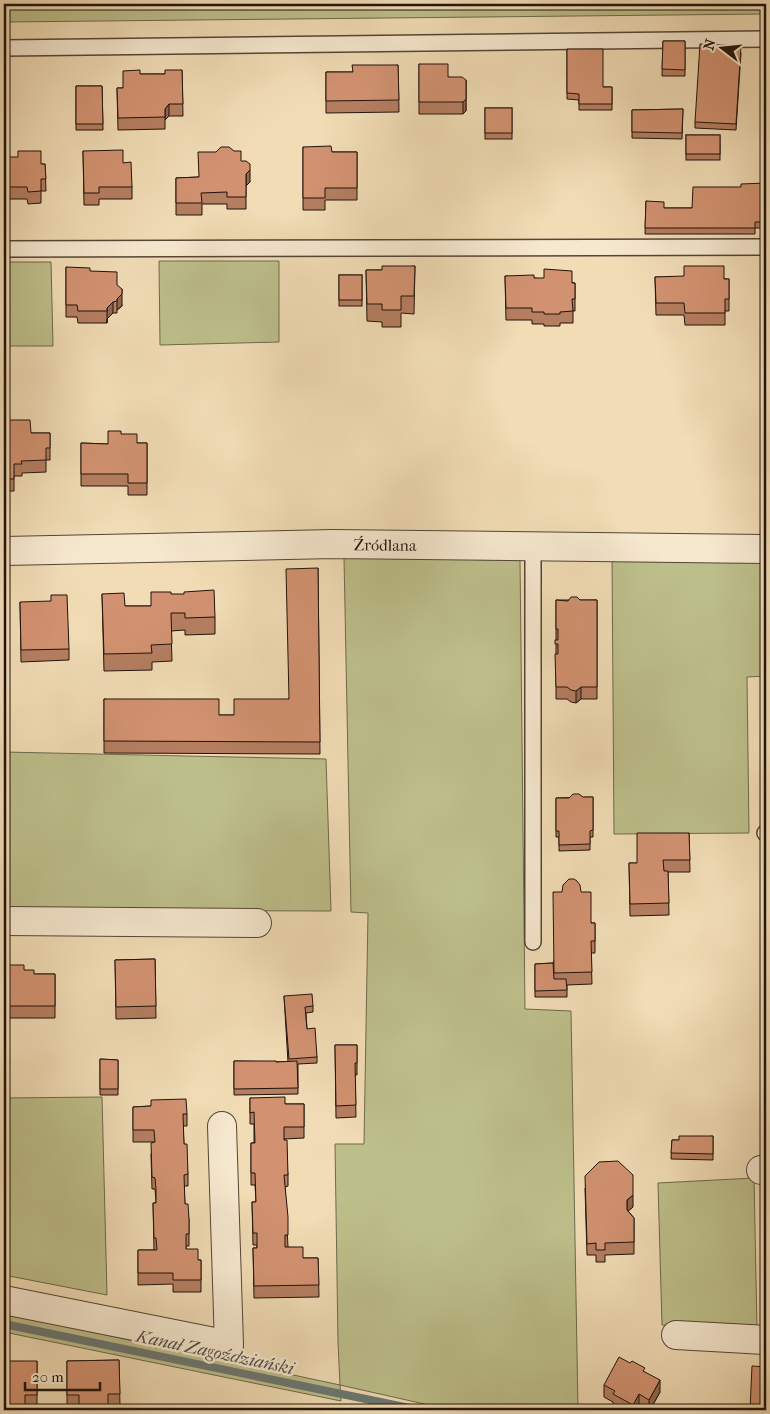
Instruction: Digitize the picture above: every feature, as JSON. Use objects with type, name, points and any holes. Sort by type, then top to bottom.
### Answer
[{"type":"street","name":"Źródlana","points":[[4,551],[332,544],[766,549]]},
{"type":"street","points":[[4,921],[257,923]]},
{"type":"street","points":[[4,1300],[229,1345],[222,1126]]},
{"type":"street","points":[[676,1335],[766,1340]]},
{"type":"lane","points":[[4,48],[766,39]]},
{"type":"lane","points":[[4,249],[766,247]]},
{"type":"lane","points":[[533,547],[533,942]]},
{"type":"green space","points":[[4,4],[766,4],[766,14],[4,22]]},
{"type":"green space","points":[[159,261],[279,261],[279,342],[160,345]]},
{"type":"green space","points":[[4,262],[51,262],[53,346],[4,346]]},
{"type":"green space","points":[[612,555],[766,556],[766,676],[747,677],[749,833],[614,834]]},
{"type":"green space","points":[[344,558],[520,560],[525,1009],[571,1011],[578,1410],[451,1410],[340,1385],[335,1144],[364,1144],[368,913],[351,912]]},
{"type":"green space","points":[[4,752],[326,759],[331,911],[4,910]]},
{"type":"green space","points":[[102,1097],[107,1295],[4,1275],[4,1098]]},
{"type":"green space","points":[[754,1178],[757,1329],[662,1325],[658,1183]]},
{"type":"green space","points":[[4,1313],[340,1385],[341,1401],[4,1332]]},
{"type":"building","points":[[663,41],[685,41],[685,70],[662,69]]},
{"type":"building","points":[[700,44],[741,46],[736,124],[695,122]]},
{"type":"building","points":[[567,49],[603,49],[603,87],[612,87],[612,104],[579,104],[579,94],[567,93]]},
{"type":"building","points":[[419,64],[448,64],[448,77],[462,77],[466,80],[466,99],[463,102],[419,102]]},
{"type":"building","points":[[352,65],[398,65],[399,100],[326,101],[326,72],[353,72]]},
{"type":"building","points":[[140,70],[140,74],[165,74],[165,70],[182,70],[183,104],[169,104],[165,109],[165,117],[118,118],[117,88],[123,88],[123,71]]},
{"type":"building","points":[[76,86],[102,86],[103,124],[76,124]]},
{"type":"building","points":[[485,108],[512,108],[512,133],[485,133]]},
{"type":"building","points":[[683,109],[682,133],[632,132],[632,110]]},
{"type":"building","points":[[686,135],[720,135],[720,154],[686,154]]},
{"type":"building","points":[[331,146],[332,152],[357,152],[357,188],[325,188],[325,198],[303,198],[303,147]]},
{"type":"building","points":[[221,147],[229,147],[234,151],[241,151],[241,161],[246,161],[250,164],[250,170],[246,174],[246,197],[227,197],[227,192],[201,193],[202,203],[176,203],[176,178],[199,177],[198,152],[216,152]]},
{"type":"building","points":[[123,150],[123,163],[131,162],[132,187],[99,187],[99,193],[84,193],[83,151]]},
{"type":"building","points":[[18,151],[41,151],[41,164],[45,164],[46,179],[41,179],[41,191],[28,192],[27,187],[4,187],[4,157],[18,157]]},
{"type":"building","points":[[766,183],[766,222],[755,222],[755,228],[645,228],[646,201],[664,202],[664,208],[692,208],[693,187],[741,187],[741,184]]},
{"type":"building","points":[[382,266],[415,266],[414,296],[401,296],[401,310],[382,310],[382,304],[367,304],[366,270],[382,270]]},
{"type":"building","points":[[684,266],[724,266],[724,279],[729,279],[729,299],[725,299],[725,313],[685,313],[684,303],[656,303],[655,277],[684,276]]},
{"type":"building","points":[[66,267],[90,268],[90,271],[117,272],[117,285],[122,289],[122,294],[117,301],[107,308],[107,311],[78,311],[77,305],[66,305]]},
{"type":"building","points":[[544,269],[572,271],[572,283],[575,283],[575,299],[572,299],[573,311],[560,312],[560,314],[544,314],[544,312],[532,312],[532,308],[506,308],[505,276],[534,275],[534,278],[544,278]]},
{"type":"building","points":[[339,275],[362,275],[362,300],[339,300]]},
{"type":"building","points":[[764,343],[766,343],[766,396],[762,396]]},
{"type":"building","points":[[4,420],[30,420],[31,433],[50,433],[50,448],[46,448],[46,460],[21,461],[22,464],[14,464],[14,479],[4,479]]},
{"type":"building","points":[[108,431],[121,431],[121,434],[137,434],[137,443],[147,443],[147,483],[128,483],[128,474],[81,474],[81,443],[108,444]]},
{"type":"building","points":[[318,568],[320,742],[104,741],[104,699],[219,699],[219,715],[234,715],[234,699],[289,699],[286,569]]},
{"type":"building","points":[[214,590],[215,617],[185,618],[185,613],[171,613],[172,644],[151,645],[152,653],[104,654],[102,594],[124,593],[125,606],[151,606],[151,592],[184,594],[184,592]]},
{"type":"building","points":[[51,595],[67,595],[69,649],[21,650],[20,602],[51,601]]},
{"type":"building","points":[[571,597],[577,597],[580,600],[597,600],[597,687],[581,687],[576,691],[567,687],[556,687],[555,654],[558,654],[558,644],[555,644],[555,640],[558,640],[558,629],[556,629],[556,600],[568,601]]},
{"type":"building","points":[[764,713],[766,713],[766,731],[764,731]]},
{"type":"building","points":[[573,794],[593,797],[593,830],[590,831],[590,844],[559,845],[559,831],[556,831],[556,798],[569,798]]},
{"type":"building","points":[[637,833],[689,833],[690,860],[663,860],[664,871],[668,871],[669,903],[630,904],[629,863],[637,863]]},
{"type":"building","points":[[569,879],[577,881],[581,892],[591,892],[591,923],[595,923],[595,941],[591,941],[592,972],[554,973],[553,892],[562,892],[563,885]]},
{"type":"building","points":[[155,959],[156,1006],[116,1007],[115,960]]},
{"type":"building","points":[[553,963],[554,979],[566,979],[567,990],[535,991],[535,964]]},
{"type":"building","points":[[7,965],[24,965],[24,970],[34,970],[34,974],[55,974],[55,1006],[7,1006]]},
{"type":"building","points":[[312,994],[313,1006],[305,1007],[307,1029],[315,1028],[317,1057],[289,1059],[284,996]]},
{"type":"building","points":[[335,1045],[357,1045],[357,1063],[355,1063],[356,1105],[336,1106]]},
{"type":"building","points":[[100,1059],[118,1060],[118,1089],[100,1089]]},
{"type":"building","points":[[234,1061],[297,1061],[298,1088],[234,1089]]},
{"type":"building","points":[[285,1097],[285,1104],[304,1104],[304,1127],[284,1127],[284,1140],[287,1140],[288,1175],[284,1175],[288,1217],[288,1235],[285,1235],[285,1247],[303,1247],[303,1258],[318,1258],[319,1285],[254,1286],[253,1248],[257,1248],[257,1233],[253,1233],[252,1202],[256,1202],[255,1173],[251,1173],[251,1143],[255,1143],[254,1112],[250,1113],[250,1098]]},
{"type":"building","points":[[186,1099],[187,1114],[183,1114],[188,1174],[184,1175],[185,1204],[188,1204],[189,1234],[186,1234],[186,1249],[198,1249],[198,1260],[201,1260],[201,1280],[173,1280],[173,1273],[138,1273],[138,1250],[157,1250],[156,1238],[154,1238],[153,1203],[156,1203],[156,1190],[155,1178],[152,1177],[151,1143],[155,1142],[154,1130],[133,1130],[133,1107],[151,1106],[151,1100]]},
{"type":"building","points":[[679,1136],[713,1136],[713,1154],[671,1153],[672,1140],[679,1140]]},
{"type":"building","points":[[618,1161],[633,1175],[633,1195],[627,1200],[627,1210],[634,1218],[634,1242],[605,1243],[605,1250],[596,1250],[596,1243],[587,1244],[585,1176],[599,1162]]},
{"type":"building","points":[[619,1357],[645,1368],[643,1371],[660,1380],[649,1400],[639,1394],[633,1405],[613,1394],[615,1391],[604,1385]]},
{"type":"building","points":[[119,1360],[120,1394],[108,1394],[108,1410],[79,1410],[79,1395],[67,1395],[67,1361]]},
{"type":"building","points":[[4,1361],[37,1361],[37,1395],[25,1395],[25,1410],[4,1410]]},
{"type":"building","points":[[752,1366],[766,1367],[766,1410],[750,1410]]},
{"type":"waterway","name":"Kanał Zagoździański","points":[[4,1324],[419,1410]]}]
